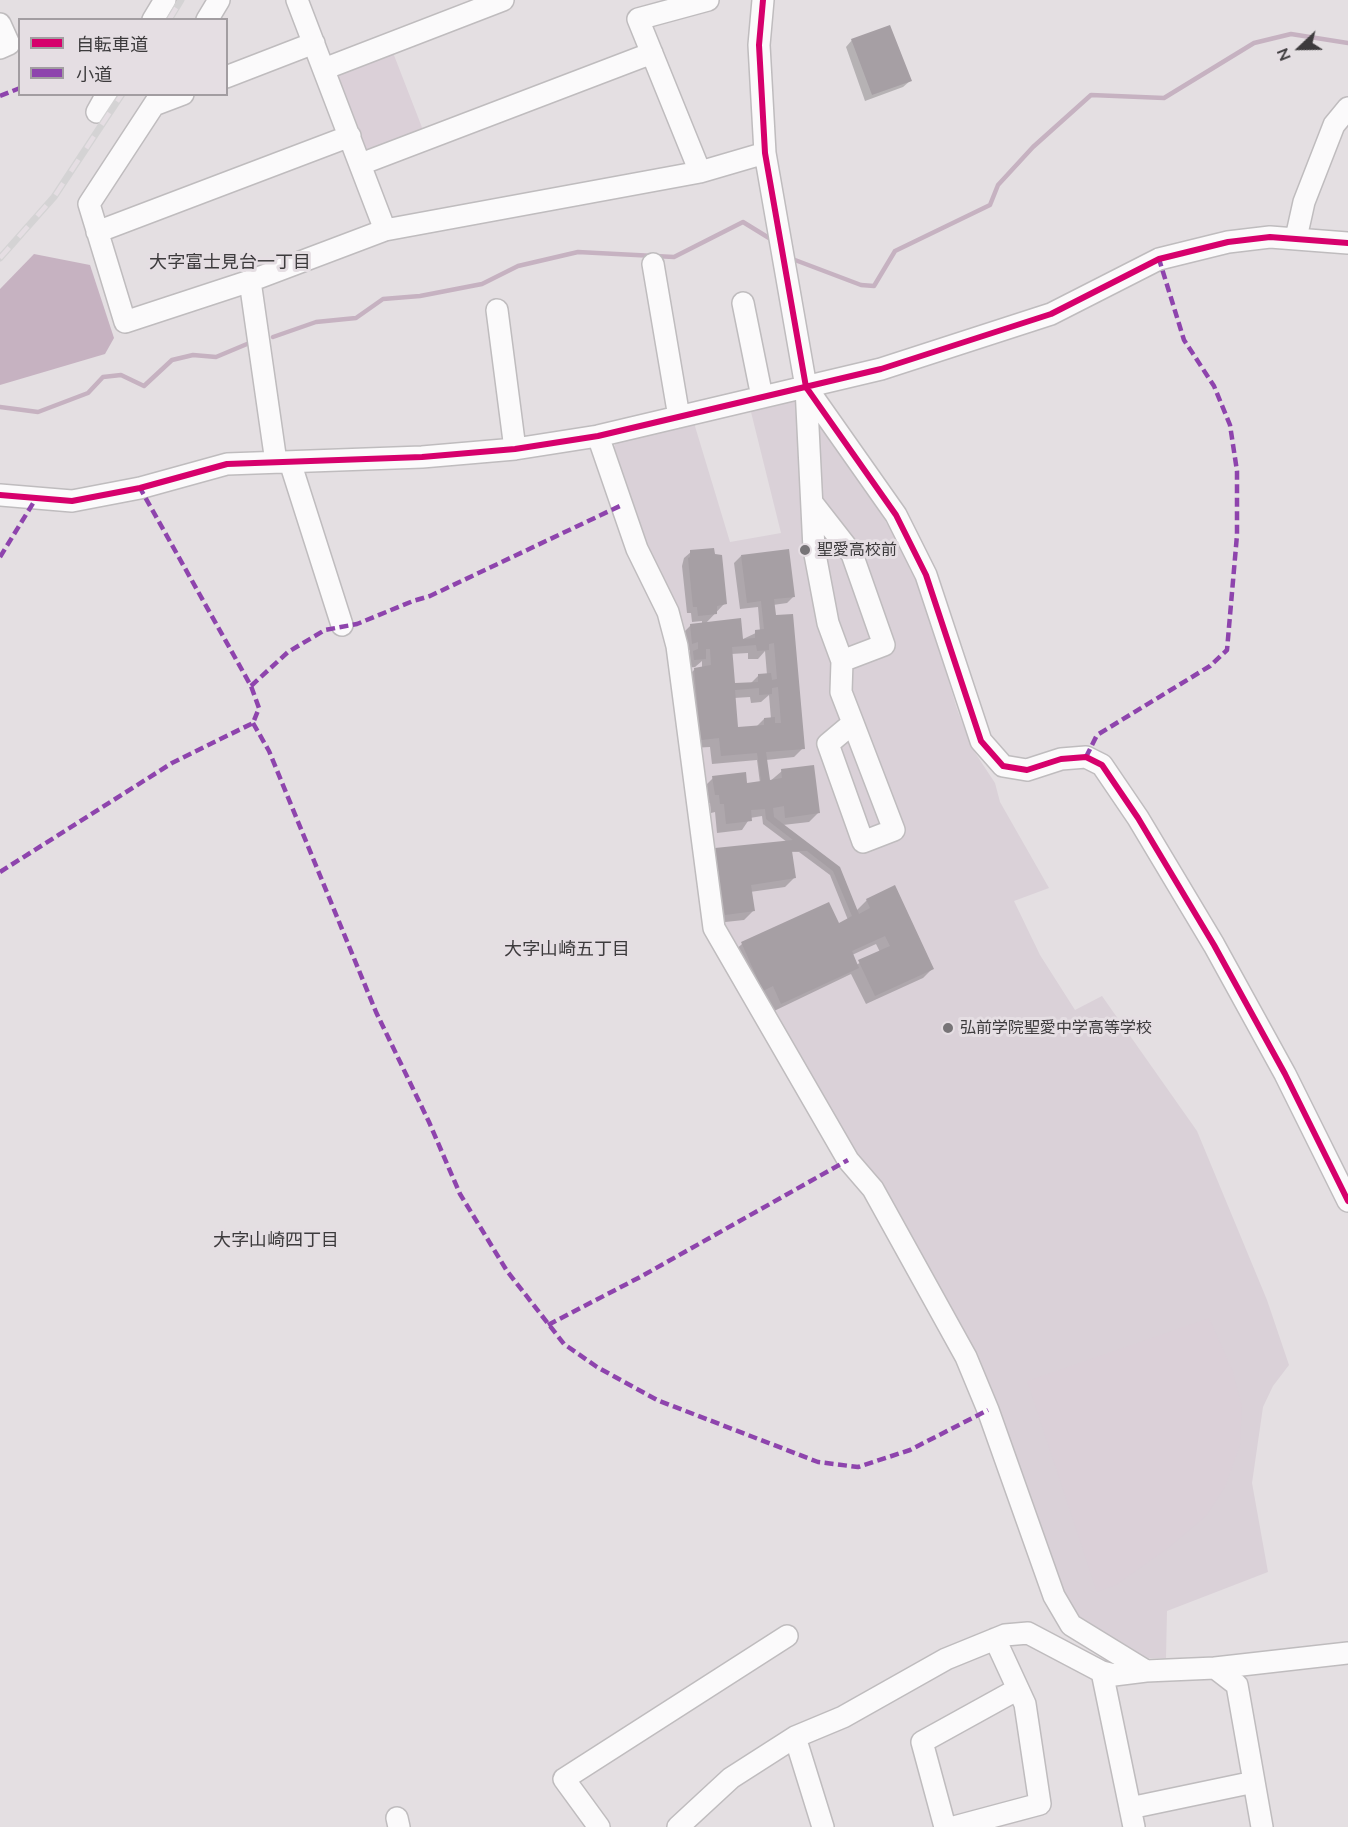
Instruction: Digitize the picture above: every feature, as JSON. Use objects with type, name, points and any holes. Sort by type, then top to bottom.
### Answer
[{"type":"street","points":[[154,18],[165,0]]},
{"type":"street","points":[[208,18],[219,0]]},
{"type":"street","points":[[297,0],[385,230]]},
{"type":"street","points":[[324,69],[503,0]]},
{"type":"street","points":[[700,172],[638,19],[708,0]]},
{"type":"street","points":[[763,0],[759,45],[765,153],[806,387],[816,560],[828,623],[842,661],[841,692],[853,723],[894,830],[863,842],[828,744],[853,723]]},
{"type":"street","points":[[0,24],[9,44],[0,48]]},
{"type":"street","points":[[228,76],[314,44]]},
{"type":"street","points":[[361,164],[652,53]]},
{"type":"street","points":[[175,96],[158,100],[89,204],[125,322],[250,281],[385,230],[700,172],[765,153]]},
{"type":"street","points":[[1296,238],[1304,202],[1334,125],[1348,108]]},
{"type":"street","points":[[97,232],[350,136]]},
{"type":"street","points":[[0,495],[72,501],[140,488],[227,464],[422,457],[514,449],[598,436],[881,369],[1051,314],[1159,259],[1228,242],[1270,237],[1348,243]]},
{"type":"street","points":[[653,264],[679,417]]},
{"type":"street","points":[[250,281],[283,462],[342,625]]},
{"type":"street","points":[[742,303],[762,398]]},
{"type":"street","points":[[497,310],[514,449]]},
{"type":"street","points":[[806,387],[896,515],[926,575],[981,741],[1003,766],[1027,770],[1061,759],[1086,757],[1102,765],[1138,818],[1214,945],[1285,1074],[1348,1201]]},
{"type":"street","points":[[598,436],[637,549],[668,612],[677,646],[714,928],[848,1160],[873,1189],[966,1357],[988,1410],[1054,1596],[1071,1625],[1146,1671]]},
{"type":"street","points":[[813,504],[852,554],[884,645],[842,661]]},
{"type":"street","points":[[678,1827],[731,1778],[795,1737],[843,1717],[946,1659],[1005,1635],[1028,1633],[1102,1672],[1114,1675],[1215,1668],[1348,1653]]},
{"type":"street","points":[[599,1827],[564,1779],[788,1636]]},
{"type":"street","points":[[954,1827],[1040,1804],[1024,1704],[995,1639]]},
{"type":"street","points":[[1215,1668],[1237,1685],[1262,1827]]},
{"type":"street","points":[[1102,1672],[1132,1817],[1254,1782]]},
{"type":"street","points":[[945,1827],[922,1742],[1018,1689]]},
{"type":"street","points":[[795,1737],[823,1827]]},
{"type":"shaded area","points":[[392,50],[423,130],[368,152],[361,148],[334,77],[337,71]]},
{"type":"shaded area","points":[[34,254],[90,265],[114,338],[105,354],[0,385],[0,289]]},
{"type":"shaded area","name":"弘前学院聖愛中学高等学校","points":[[801,396],[823,424],[904,550],[910,570],[918,580],[957,709],[972,748],[995,783],[1000,802],[1049,888],[1014,901],[1040,955],[1075,1010],[1102,996],[1197,1131],[1267,1300],[1289,1365],[1273,1386],[1263,1407],[1252,1483],[1268,1572],[1167,1611],[1166,1658],[1145,1658],[1061,1619],[978,1390],[721,932],[661,588],[610,456],[617,440],[694,423],[730,542],[781,533],[750,408]]},
{"type":"shaded area","points":[[1209,1318],[1233,1372],[1242,1407],[1240,1445],[1225,1487],[1206,1516],[1168,1548],[1116,1585],[1097,1592],[1027,1381]]},
{"type":"building","points":[[890,25],[912,81],[872,95],[851,39]]},
{"type":"building","points":[[714,548],[715,554],[722,555],[727,604],[717,606],[717,614],[698,616],[697,607],[693,607],[688,558],[690,550]]},
{"type":"building","points":[[789,549],[795,597],[774,599],[776,615],[793,614],[805,749],[766,752],[770,780],[782,778],[781,769],[814,765],[820,813],[785,818],[784,806],[773,808],[774,817],[840,867],[859,914],[870,908],[866,899],[895,885],[934,969],[875,996],[858,960],[890,946],[885,936],[852,951],[859,968],[781,1004],[773,986],[763,991],[741,942],[829,902],[839,923],[852,916],[833,871],[807,851],[792,851],[796,878],[751,885],[755,911],[725,915],[715,848],[793,840],[766,819],[765,809],[751,810],[752,821],[726,824],[724,804],[720,804],[719,795],[715,795],[712,776],[746,772],[747,783],[761,781],[757,753],[721,756],[719,738],[701,740],[694,668],[711,665],[710,649],[706,649],[706,659],[694,660],[693,651],[698,649],[698,642],[692,644],[690,624],[741,618],[743,639],[755,638],[755,630],[764,629],[761,601],[747,603],[741,555]],"holes":[[[774,643],[777,679],[772,680],[771,673],[758,674],[758,682],[735,683],[732,647],[756,645],[757,651],[769,650],[769,644]],[[778,687],[781,723],[775,723],[775,717],[764,718],[764,725],[738,727],[735,690],[759,688],[759,695],[772,694],[772,688]]]},
{"type":"waterway","points":[[795,260],[861,285],[874,286],[895,251],[990,205],[998,185],[1033,147],[1091,95],[1164,98],[1254,43],[1291,34],[1348,43]]},
{"type":"waterway","points":[[273,337],[316,322],[356,318],[383,299],[420,296],[482,284],[518,266],[578,252],[674,257],[743,222],[769,238]]},
{"type":"waterway","points":[[0,407],[38,412],[88,393],[103,377],[121,375],[144,386],[172,360],[193,355],[216,357],[247,344]]},
{"type":"railway","points":[[170,18],[181,0]]},
{"type":"railway","points":[[0,258],[54,197],[121,96]]},
{"type":"marked path","points":[[0,96],[18,89]]},
{"type":"marked path","points":[[1086,757],[1097,735],[1210,666],[1227,650],[1237,535],[1237,471],[1230,425],[1214,386],[1184,340],[1159,259]]},
{"type":"marked path","points":[[0,872],[172,763],[253,723],[259,708],[251,686],[140,488]]},
{"type":"marked path","points":[[0,557],[35,500]]},
{"type":"marked path","points":[[251,686],[288,652],[325,630],[357,624],[430,596],[622,505]]},
{"type":"marked path","points":[[253,723],[269,751],[376,1012],[429,1122],[460,1194],[507,1271],[564,1344],[597,1367],[657,1400],[818,1462],[858,1467],[910,1450],[988,1410]]},
{"type":"marked path","points":[[548,1325],[642,1276],[848,1160]]},
{"type":"cycle path","points":[[763,0],[759,45],[765,153],[806,387],[896,515],[926,575],[981,741],[1003,766],[1027,770],[1061,759],[1086,757],[1102,765],[1138,818],[1214,945],[1285,1074],[1348,1201]]},
{"type":"cycle path","points":[[0,495],[72,501],[140,488],[227,464],[422,457],[515,449],[598,436],[881,369],[1051,314],[1159,259],[1228,242],[1270,237],[1348,243]]},
{"type":"place","name":"聖愛高校前","points":[[805,550]]},
{"type":"place","name":"弘前学院聖愛中学高等学校","points":[[948,1028]]},
{"type":"district","name":"大字富士見台一丁目","points":[[230,263]]},
{"type":"district","name":"大字山崎五丁目","points":[[567,950]]},
{"type":"district","name":"大字山崎四丁目","points":[[276,1241]]}]
